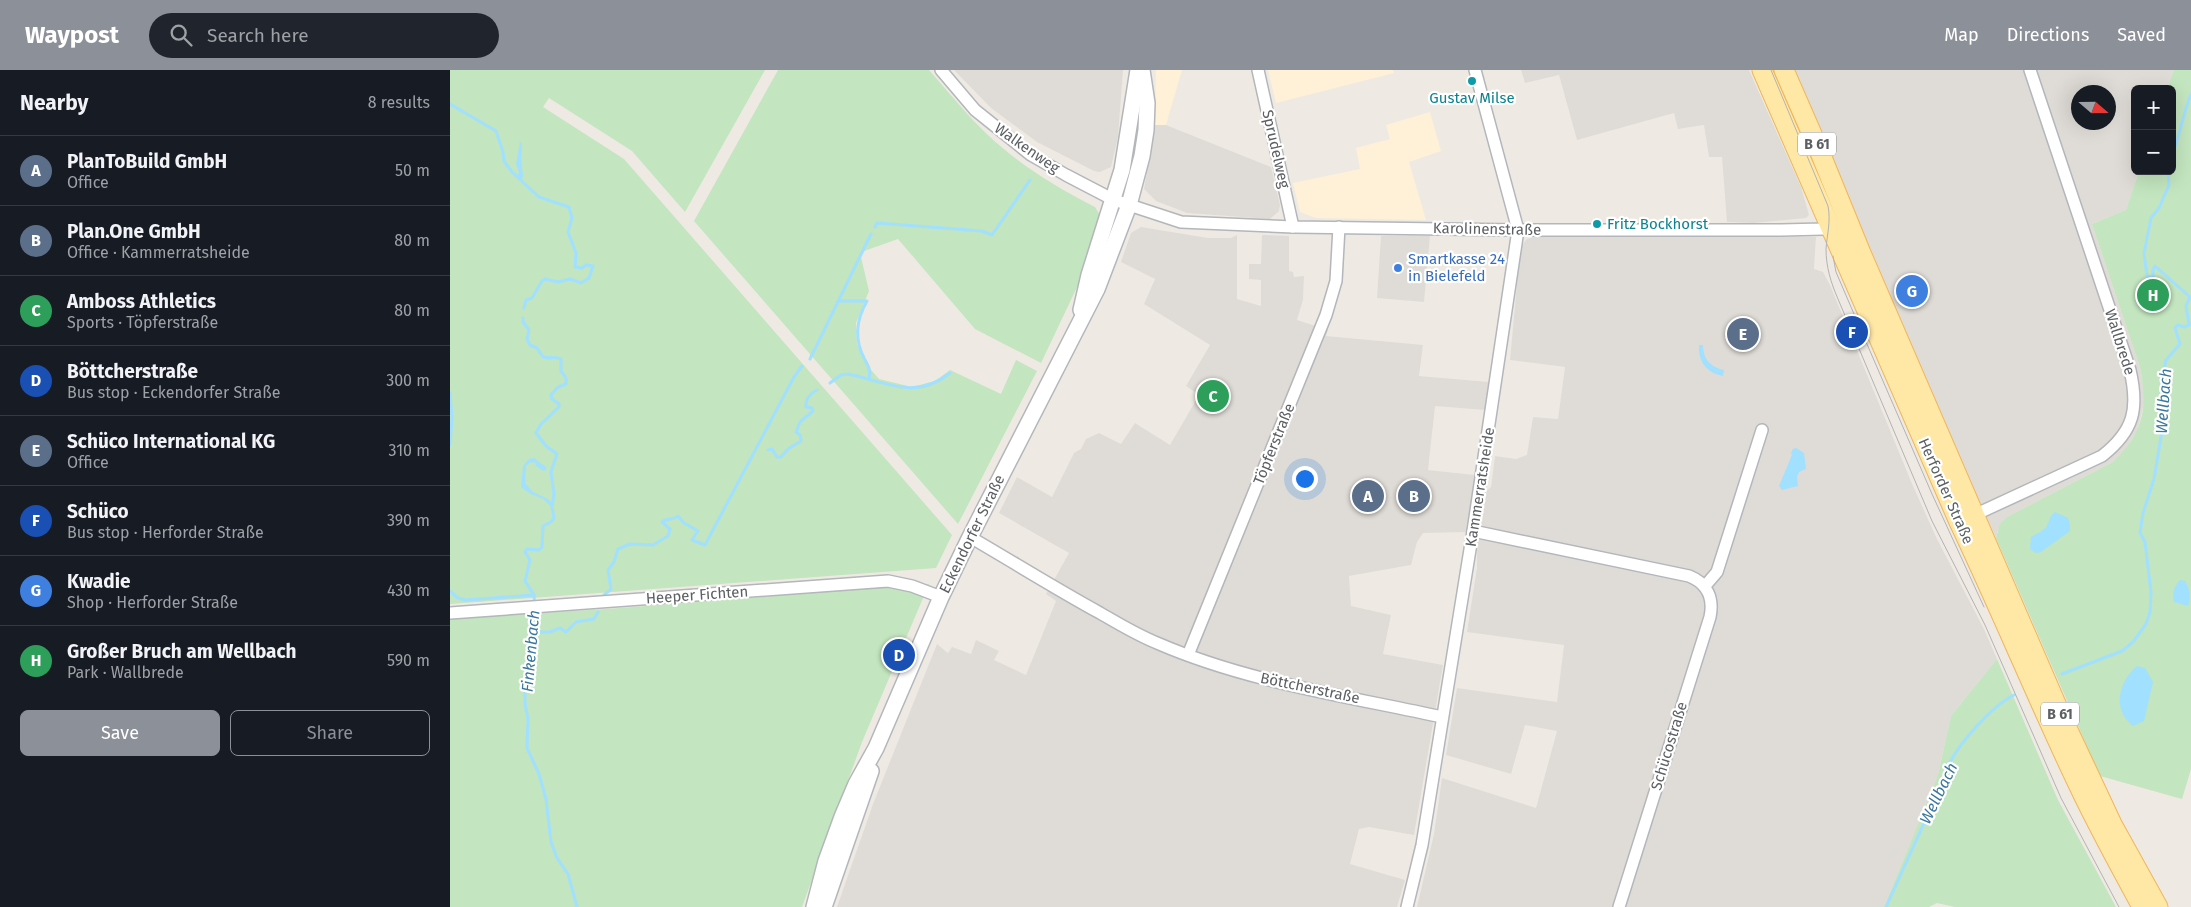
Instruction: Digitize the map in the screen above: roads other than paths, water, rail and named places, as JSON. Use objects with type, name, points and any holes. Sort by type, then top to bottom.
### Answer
[{"type":"main road","name":"Herforder Straße","points":[[1762,70],[1830,227],[1966,519],[2112,824],[2158,907]]},
{"type":"main road","name":"Herforder Straße","points":[[1784,70],[1847,219],[1966,519],[1990,587],[2081,790],[2142,907]]},
{"type":"street","name":"Walkenweg","points":[[941,70],[975,110],[1013,142],[1059,172],[1128,206]]},
{"type":"street","name":"Eckendorfer Straße","points":[[1078,324],[1089,275],[1114,200],[1127,147],[1138,70]]},
{"type":"street","name":"Eckendorfer Straße","points":[[814,907],[826,861],[842,817],[856,784],[876,748],[941,596],[1097,289],[1128,206],[1138,173],[1146,130],[1146,104],[1142,70]]},
{"type":"street","name":"Sprudelweg","points":[[1258,70],[1293,227]]},
{"type":"street","name":"Kammerratsheide","points":[[1407,907],[1422,845],[1473,531],[1518,230],[1475,70]]},
{"type":"street","name":"Wallbrede","points":[[1966,519],[2102,456],[2116,445],[2128,428],[2135,409],[2135,390],[2130,370],[2030,70]]},
{"type":"street","name":"Karolinenstraße","points":[[1128,206],[1172,220],[1190,223],[1293,227],[1518,230],[1774,230],[1830,227],[1847,219]]},
{"type":"street","name":"Töpferstraße","points":[[1188,655],[1326,315],[1336,281],[1339,227]]},
{"type":"street","points":[[1473,531],[1689,576],[1705,586],[1718,572],[1762,430]]},
{"type":"street","name":"Böttcherstraße","points":[[970,537],[1155,643],[1259,678],[1442,716]]},
{"type":"street","name":"Heeper Fichten","points":[[450,613],[888,581],[912,586],[941,596]]},
{"type":"street","name":"Schücostraße","points":[[1620,907],[1710,617],[1712,604],[1705,586]]},
{"type":"street","name":"Eckendorfer Straße","points":[[824,907],[864,793],[876,748]]},
{"type":"water","points":[[520,142],[522,144],[523,176],[521,181],[517,178],[519,172],[516,164]]},
{"type":"water","points":[[1699,345],[1703,345],[1704,354],[1708,362],[1724,370],[1723,376],[1717,375],[1705,366],[1700,357]]},
{"type":"water","points":[[1796,448],[1804,453],[1806,469],[1799,472],[1797,477],[1798,486],[1782,490],[1779,486],[1792,455],[1791,453]]},
{"type":"water","points":[[534,458],[547,468],[544,471],[536,466],[535,462],[529,463],[526,466],[525,483],[533,492],[548,499],[553,504],[552,507],[543,499],[521,487],[523,466],[529,459]]},
{"type":"water","points":[[2055,512],[2068,518],[2070,531],[2041,552],[2036,553],[2030,549],[2031,537],[2044,529]]},
{"type":"water","points":[[2180,580],[2185,581],[2188,587],[2190,597],[2188,606],[2174,602],[2174,590]]},
{"type":"water","points":[[2137,666],[2145,668],[2153,682],[2144,721],[2133,726],[2122,712],[2120,696],[2125,680]]},
{"type":"waterway","name":"Wellbach","points":[[2176,143],[2191,94]]},
{"type":"waterway","name":"Finkenbach","points":[[450,104],[496,131],[504,161],[512,172],[539,197],[569,207],[572,218],[568,232],[576,253],[575,267],[593,266],[589,278],[581,283],[570,279],[558,282],[545,279],[532,298],[526,300],[524,308]]},
{"type":"waterway","name":"Wellbach","points":[[2168,175],[2169,185],[2159,208],[2151,218],[2144,253],[2147,276],[2153,278],[2155,266],[2190,297],[2186,306],[2189,324]]},
{"type":"waterway","points":[[875,227],[877,223],[982,231],[992,235],[1030,180]]},
{"type":"waterway","points":[[810,359],[871,234]]},
{"type":"waterway","points":[[839,301],[867,301],[859,323],[858,338],[861,353],[869,369],[869,379]]},
{"type":"waterway","name":"Finkenbach","points":[[523,318],[523,322],[529,330],[527,339],[530,345],[537,348],[543,357],[561,359],[561,371],[566,378],[566,384],[558,387],[551,395],[552,399],[559,404],[559,407],[541,424],[536,433],[546,446],[557,454],[551,472],[554,494],[552,507],[554,518],[543,526],[542,547],[539,550],[527,549],[525,552],[530,560],[525,581],[534,595],[536,625],[525,682],[525,704],[528,719],[527,748],[539,774],[546,799],[551,842],[557,858],[568,874],[577,907]]},
{"type":"waterway","name":"Wellbach","points":[[2062,674],[2122,651],[2133,642],[2146,624],[2150,612],[2151,592],[2145,542],[2140,533],[2143,513],[2154,479],[2163,425],[2161,381],[2166,360],[2180,344],[2175,328],[2178,325],[2184,327],[2191,324]]},
{"type":"waterway","points":[[604,595],[611,589],[608,570],[614,562],[618,549],[630,544],[653,545],[668,536],[670,529],[662,522],[664,521],[678,516],[684,523],[698,531],[692,540],[705,545],[794,377],[802,366]]},
{"type":"waterway","points":[[830,383],[841,375],[848,374],[888,385],[913,388],[925,386],[950,373]]},
{"type":"waterway","points":[[768,450],[772,449],[777,457],[781,457],[788,449],[801,441],[800,435],[796,432],[800,422],[813,411],[812,408],[806,407],[806,401],[817,390]]},
{"type":"waterway","name":"Finkenbach","points":[[450,393],[452,418],[450,445]]},
{"type":"waterway","name":"Finkenbach","points":[[450,591],[458,598],[466,600],[534,595]]},
{"type":"waterway","points":[[534,632],[550,632],[560,628],[566,632],[576,622],[594,619],[598,612]]},
{"type":"waterway","name":"Wellbach","points":[[1886,907],[1952,759],[1976,727],[2005,700],[2014,695]]},
{"type":"tram line","points":[[1771,70],[1828,206],[1829,223],[1826,256],[1829,275],[1835,293],[1932,521],[1985,625],[2061,798],[2119,907]]},
{"type":"tram line","points":[[1833,256],[1836,272],[1860,328],[1932,494],[1984,607]]},
{"type":"place","name":"Gustav Milse","points":[[1472,81]]},
{"type":"place","name":"Fritz Bockhorst","points":[[1597,224]]},
{"type":"place","name":"Smartkasse 24 in Bielefeld","points":[[1398,268]]},
{"type":"place","name":"Kwadie","points":[[1912,291]]},
{"type":"place","name":"Großer Bruch am Wellbach","points":[[2153,295]]},
{"type":"place","name":"Schüco","points":[[1852,332]]},
{"type":"place","name":"Schüco International KG","points":[[1743,334]]},
{"type":"place","name":"Amboss Athletics","points":[[1213,396]]},
{"type":"place","name":"PlanToBuild GmbH","points":[[1368,496]]},
{"type":"place","name":"Plan.One GmbH","points":[[1414,496]]},
{"type":"place","name":"Böttcherstraße","points":[[899,655]]}]
